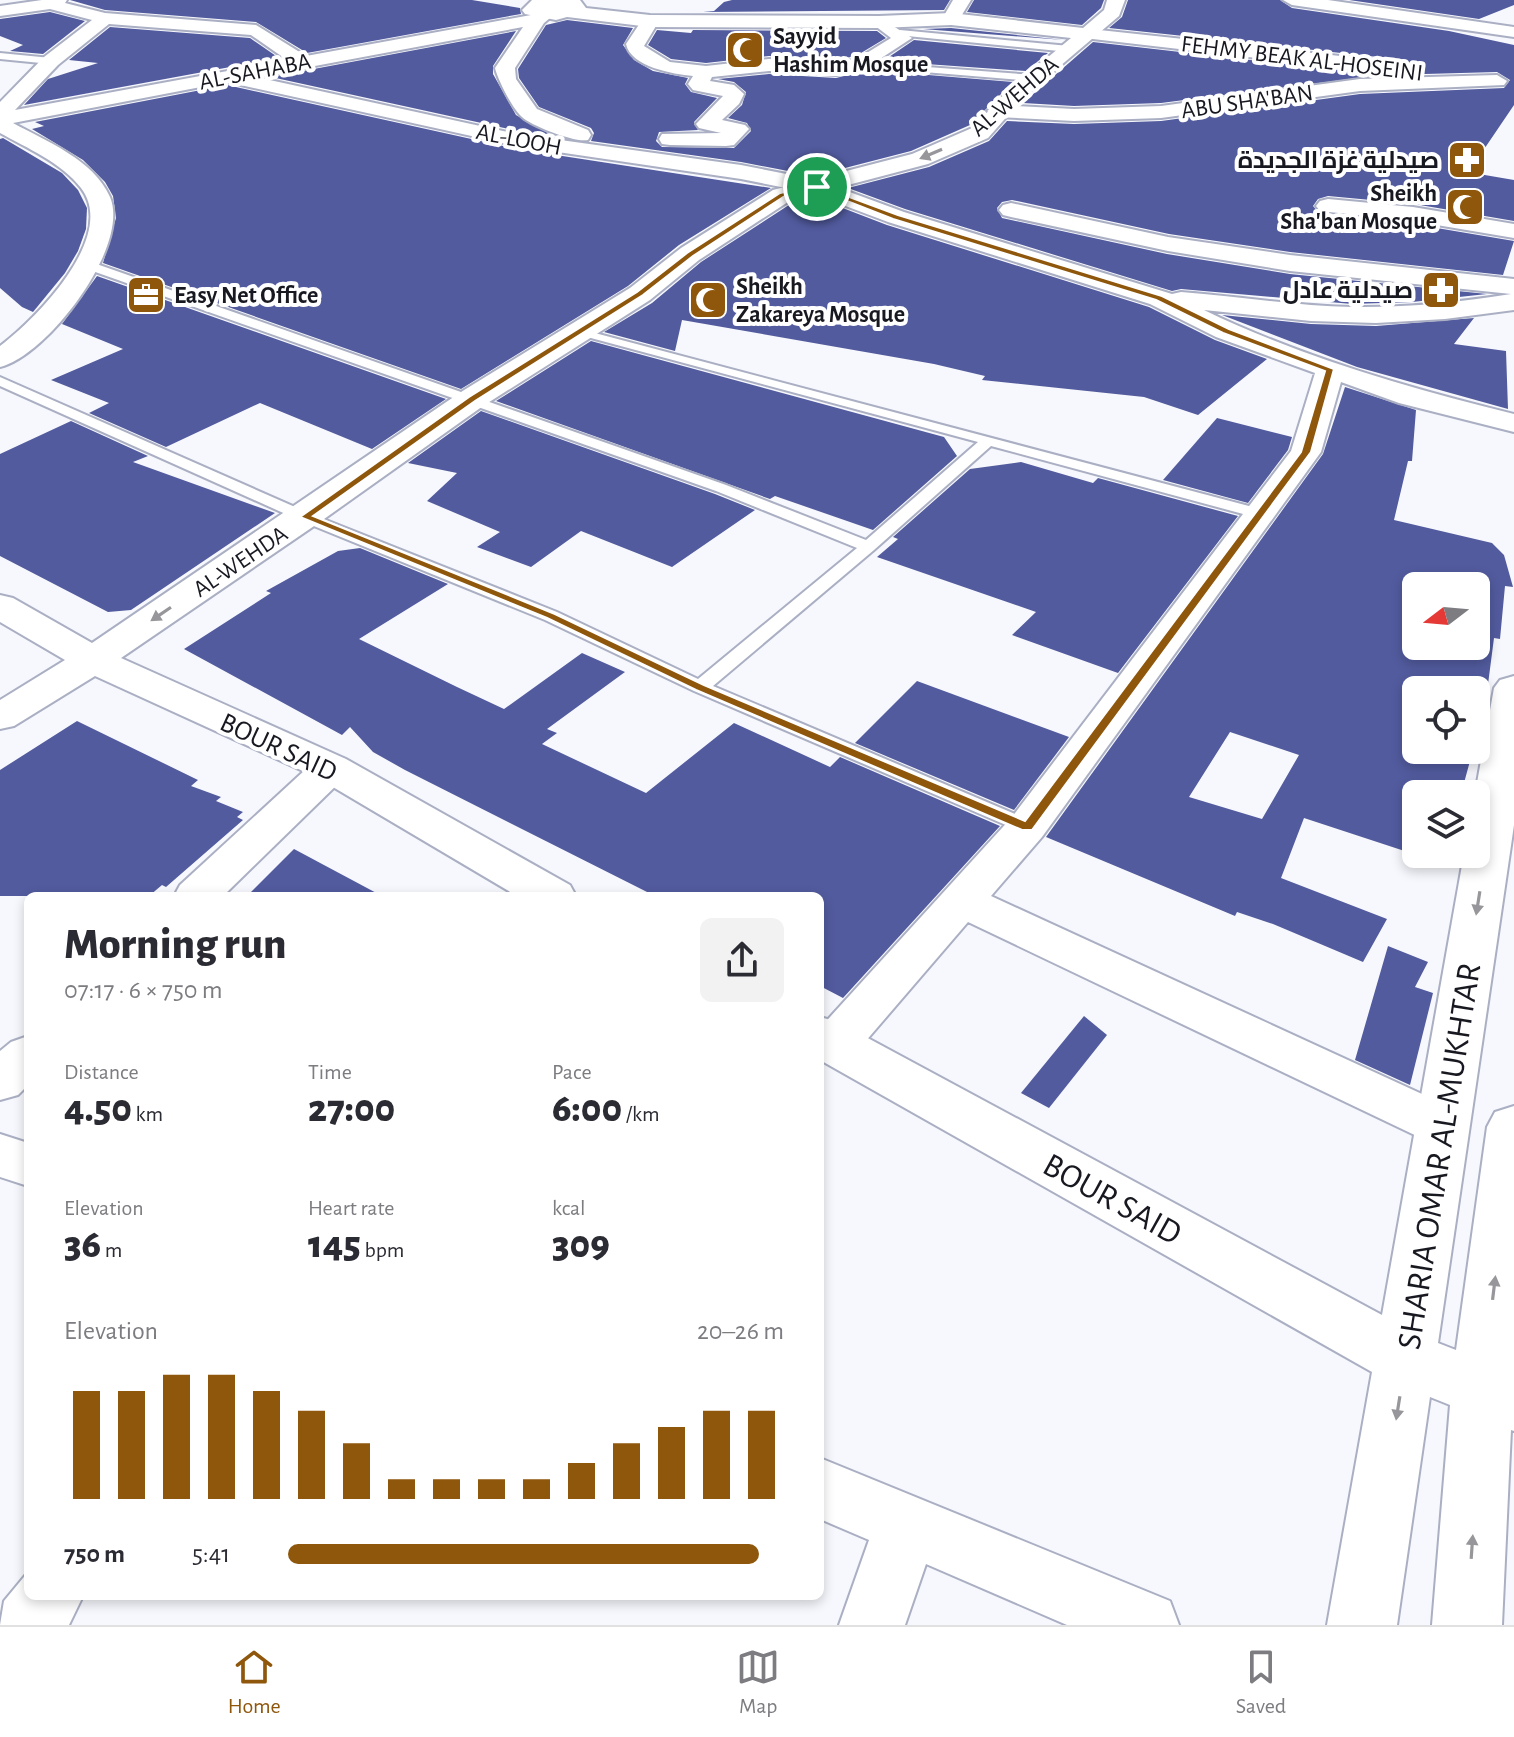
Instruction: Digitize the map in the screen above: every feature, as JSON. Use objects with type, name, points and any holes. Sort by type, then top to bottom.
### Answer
[{"type":"main road","name":"AL-WEHDA","points":[[0,717],[93,660],[305,517],[472,399],[640,294],[690,254],[782,195],[920,159],[980,133],[997,111],[1113,12],[1116,0]]},
{"type":"main road","points":[[534,10],[566,5],[650,21],[879,22],[951,19],[1079,42]]},
{"type":"main road","name":"BOUR SAID","points":[[0,606],[93,660],[331,768],[546,892]]},
{"type":"main road","name":"SHARIA OMAR AL-MUKHTAR","points":[[1362,1625],[1514,688]]},
{"type":"main road","name":"BOUR SAID","points":[[827,1040],[1406,1359],[1498,1396]]},
{"type":"main road","points":[[1467,1625],[1498,1396],[1514,1127]]},
{"type":"street","points":[[951,19],[962,0]]},
{"type":"street","points":[[1292,0],[1514,32]]},
{"type":"street","points":[[0,11],[54,2],[105,18],[256,30],[301,61]]},
{"type":"street","points":[[534,10],[505,68],[507,81],[515,88],[529,113],[634,156],[671,138],[726,140],[738,129],[706,124],[732,100],[734,94],[727,89],[700,86],[698,84],[706,72]]},
{"type":"street","name":"AL-SAHABA","points":[[0,119],[301,61],[534,10]]},
{"type":"street","points":[[0,359],[12,351],[68,294],[88,265],[99,239],[101,219],[99,197],[80,174],[0,119],[51,61],[105,18]]},
{"type":"street","points":[[650,21],[635,48],[665,67],[706,72],[769,65],[836,69],[863,64],[903,38],[900,33],[879,22]]},
{"type":"street","name":"FEHMY BEAK AL-HOSEINI","points":[[1079,42],[1505,82]]},
{"type":"street","name":"AL-LOOH","points":[[224,76],[517,140],[741,172],[817,187],[896,217],[1159,298]]},
{"type":"street","name":"ABU SHA'BAN","points":[[997,111],[1074,115],[1161,112],[1360,85],[1505,82]]},
{"type":"street","points":[[1328,206],[1413,214],[1514,231]]},
{"type":"street","points":[[1011,210],[1168,244],[1290,263],[1514,287]]},
{"type":"street","points":[[1159,298],[1329,314],[1392,315],[1453,312],[1514,302]]},
{"type":"street","points":[[1159,298],[1226,331],[1409,397],[1514,423]]},
{"type":"street","points":[[827,1040],[962,901],[1027,827],[1306,452],[1330,369]]},
{"type":"street","points":[[200,892],[331,768]]},
{"type":"street","points":[[962,901],[1441,1125]]},
{"type":"street","points":[[0,1081],[24,1059]]},
{"type":"street","points":[[0,1155],[24,1164]]},
{"type":"street","points":[[824,1490],[1146,1625]]},
{"type":"street","points":[[872,1625],[907,1524]]},
{"type":"street","points":[[28,1625],[47,1600]]},
{"type":"lane","points":[[900,33],[1079,42]]},
{"type":"lane","points":[[0,56],[51,61]]},
{"type":"lane","points":[[863,64],[1034,78]]},
{"type":"lane","points":[[88,265],[721,488],[868,547]]},
{"type":"lane","points":[[581,331],[1258,513]]},
{"type":"lane","points":[[0,381],[305,517],[551,616],[700,687],[1027,827]]},
{"type":"lane","points":[[700,687],[868,547],[989,440]]},
{"type":"building","points":[[70,0],[472,0],[520,8],[521,14],[307,53],[256,22],[105,10]]},
{"type":"building","points":[[950,0],[944,10],[703,12],[714,11],[724,2]]},
{"type":"building","points":[[974,0],[1104,0],[1101,8],[1082,25],[967,12]]},
{"type":"building","points":[[1128,0],[1280,0],[1292,8],[1449,31],[1514,45],[1514,105],[1472,167],[1476,168],[1473,173],[1514,180],[1514,221],[1414,204],[1328,196],[1318,199],[1313,206],[1320,214],[1413,224],[1514,241],[1503,275],[1290,252],[1169,234],[1012,200],[1002,202],[997,208],[1002,218],[1167,254],[1290,274],[1487,294],[1412,302],[1352,304],[1181,289],[1172,291],[905,209],[848,188],[929,167],[989,141],[1007,121],[1074,124],[1161,121],[1360,94],[1504,88],[1510,80],[1497,72],[1389,75],[1400,66],[1387,58],[1109,28],[1122,17]]},
{"type":"building","points":[[1349,0],[1514,0],[1514,5],[1479,19]]},
{"type":"building","points":[[50,12],[85,21],[43,54],[10,51],[23,45],[0,36],[0,19]]},
{"type":"building","points":[[567,20],[633,28],[623,45],[634,60],[653,71],[688,78],[685,84],[691,92],[717,98],[694,122],[698,130],[659,132],[656,141],[662,147],[734,148],[751,131],[747,123],[728,118],[742,105],[746,92],[734,82],[718,79],[769,74],[836,78],[868,70],[1013,82],[970,125],[911,151],[814,176],[741,162],[591,141],[594,133],[591,128],[539,107],[519,78],[518,69],[546,25]]},
{"type":"building","points":[[110,27],[250,38],[279,58],[24,105],[48,79],[98,63],[69,60]]},
{"type":"building","points":[[951,28],[1064,40],[923,29]]},
{"type":"building","points":[[657,30],[691,33],[693,30],[877,31],[886,38],[856,56],[836,60],[769,56],[706,63],[671,59],[648,45]]},
{"type":"building","points":[[516,31],[493,66],[493,74],[516,115],[553,136],[271,77]]},
{"type":"building","points":[[914,40],[1048,53],[1026,71],[883,61]]},
{"type":"building","points":[[1093,42],[1381,75],[1161,103],[1074,106],[1023,103]]},
{"type":"building","points":[[227,85],[517,149],[771,188],[679,245],[628,286],[461,389],[103,263],[116,218],[113,196],[105,182],[83,160],[32,129],[44,126],[35,122]]},
{"type":"building","points":[[0,139],[62,173],[78,190],[87,208],[86,229],[78,251],[65,273],[33,312],[22,307],[0,288]]},
{"type":"building","points":[[814,197],[887,225],[1149,307],[1215,340],[1267,359],[1198,415],[1144,397],[982,380],[985,376],[934,364],[682,320],[675,351],[604,332],[652,303],[701,262],[792,203]]},
{"type":"building","points":[[97,276],[446,399],[372,449],[260,403],[166,447],[89,413],[109,403],[51,380],[123,349],[62,324]]},
{"type":"building","points":[[1222,315],[1311,324],[1376,326],[1474,318],[1454,344],[1506,351],[1508,409],[1357,367]]},
{"type":"building","points":[[591,341],[944,437],[957,456],[873,530],[775,496],[770,499],[496,401]]},
{"type":"building","points":[[1345,387],[1416,410],[1412,461],[1408,461],[1394,520],[1492,543],[1504,555],[1513,587],[1505,586],[1500,639],[1494,638],[1489,676],[1402,676],[1402,764],[1469,764],[1465,780],[1402,780],[1402,850],[1304,818],[1281,878],[1387,919],[1363,962],[1273,924],[1237,912],[1235,916],[1046,837],[1323,454]],"holes":[[[1230,732],[1299,755],[1262,819],[1189,797]]]},
{"type":"building","points":[[481,411],[755,510],[672,567],[581,531],[531,567],[477,547],[500,532],[427,501],[457,473],[408,463]]},
{"type":"building","points":[[1217,418],[1292,437],[1288,450],[1248,503],[1163,480]]},
{"type":"building","points":[[71,421],[148,456],[133,462],[275,513],[131,610],[108,612],[0,556],[0,454]]},
{"type":"building","points":[[1021,462],[1093,483],[1098,478],[1238,516],[1118,673],[1012,635],[1036,612],[877,557],[898,539],[893,537],[970,469]]},
{"type":"building","points":[[360,548],[448,584],[359,639],[504,709],[582,653],[625,672],[547,729],[557,733],[542,744],[646,793],[734,723],[830,767],[840,757],[1000,826],[843,998],[824,988],[824,892],[647,892],[405,770],[373,752],[350,727],[342,735],[184,649],[271,593],[266,591],[338,551]]},
{"type":"building","points":[[917,681],[1069,737],[1014,810],[855,743]]},
{"type":"building","points":[[77,721],[198,780],[191,786],[221,797],[216,801],[243,812],[237,817],[243,820],[166,887],[162,885],[154,892],[24,892],[24,896],[0,896],[0,770]]},
{"type":"building","points":[[294,849],[375,892],[251,892]]},
{"type":"building","points":[[1388,946],[1428,962],[1415,987],[1433,993],[1410,1085],[1355,1060]]},
{"type":"building","points":[[1084,1016],[1107,1035],[1049,1108],[1021,1093]]},
{"type":"place","name":"Sayyid Hashim Mosque","points":[[745,50]]},
{"type":"place","name":"صيدلية غزة الجديدة","points":[[1467,160]]},
{"type":"place","name":"Sheikh Sha'ban Mosque","points":[[1465,207]]},
{"type":"place","name":"صيدلية عادل","points":[[1441,290]]},
{"type":"place","name":"Easy Net Office","points":[[146,295]]},
{"type":"place","name":"Sheikh Zakareya Mosque","points":[[708,300]]},
{"type":"route","points":[[817,187],[896,217],[1159,298],[1226,331],[1330,369],[1306,452],[1027,827],[700,687],[551,616],[305,517],[472,399],[640,294],[690,254],[782,195],[817,187]]}]
